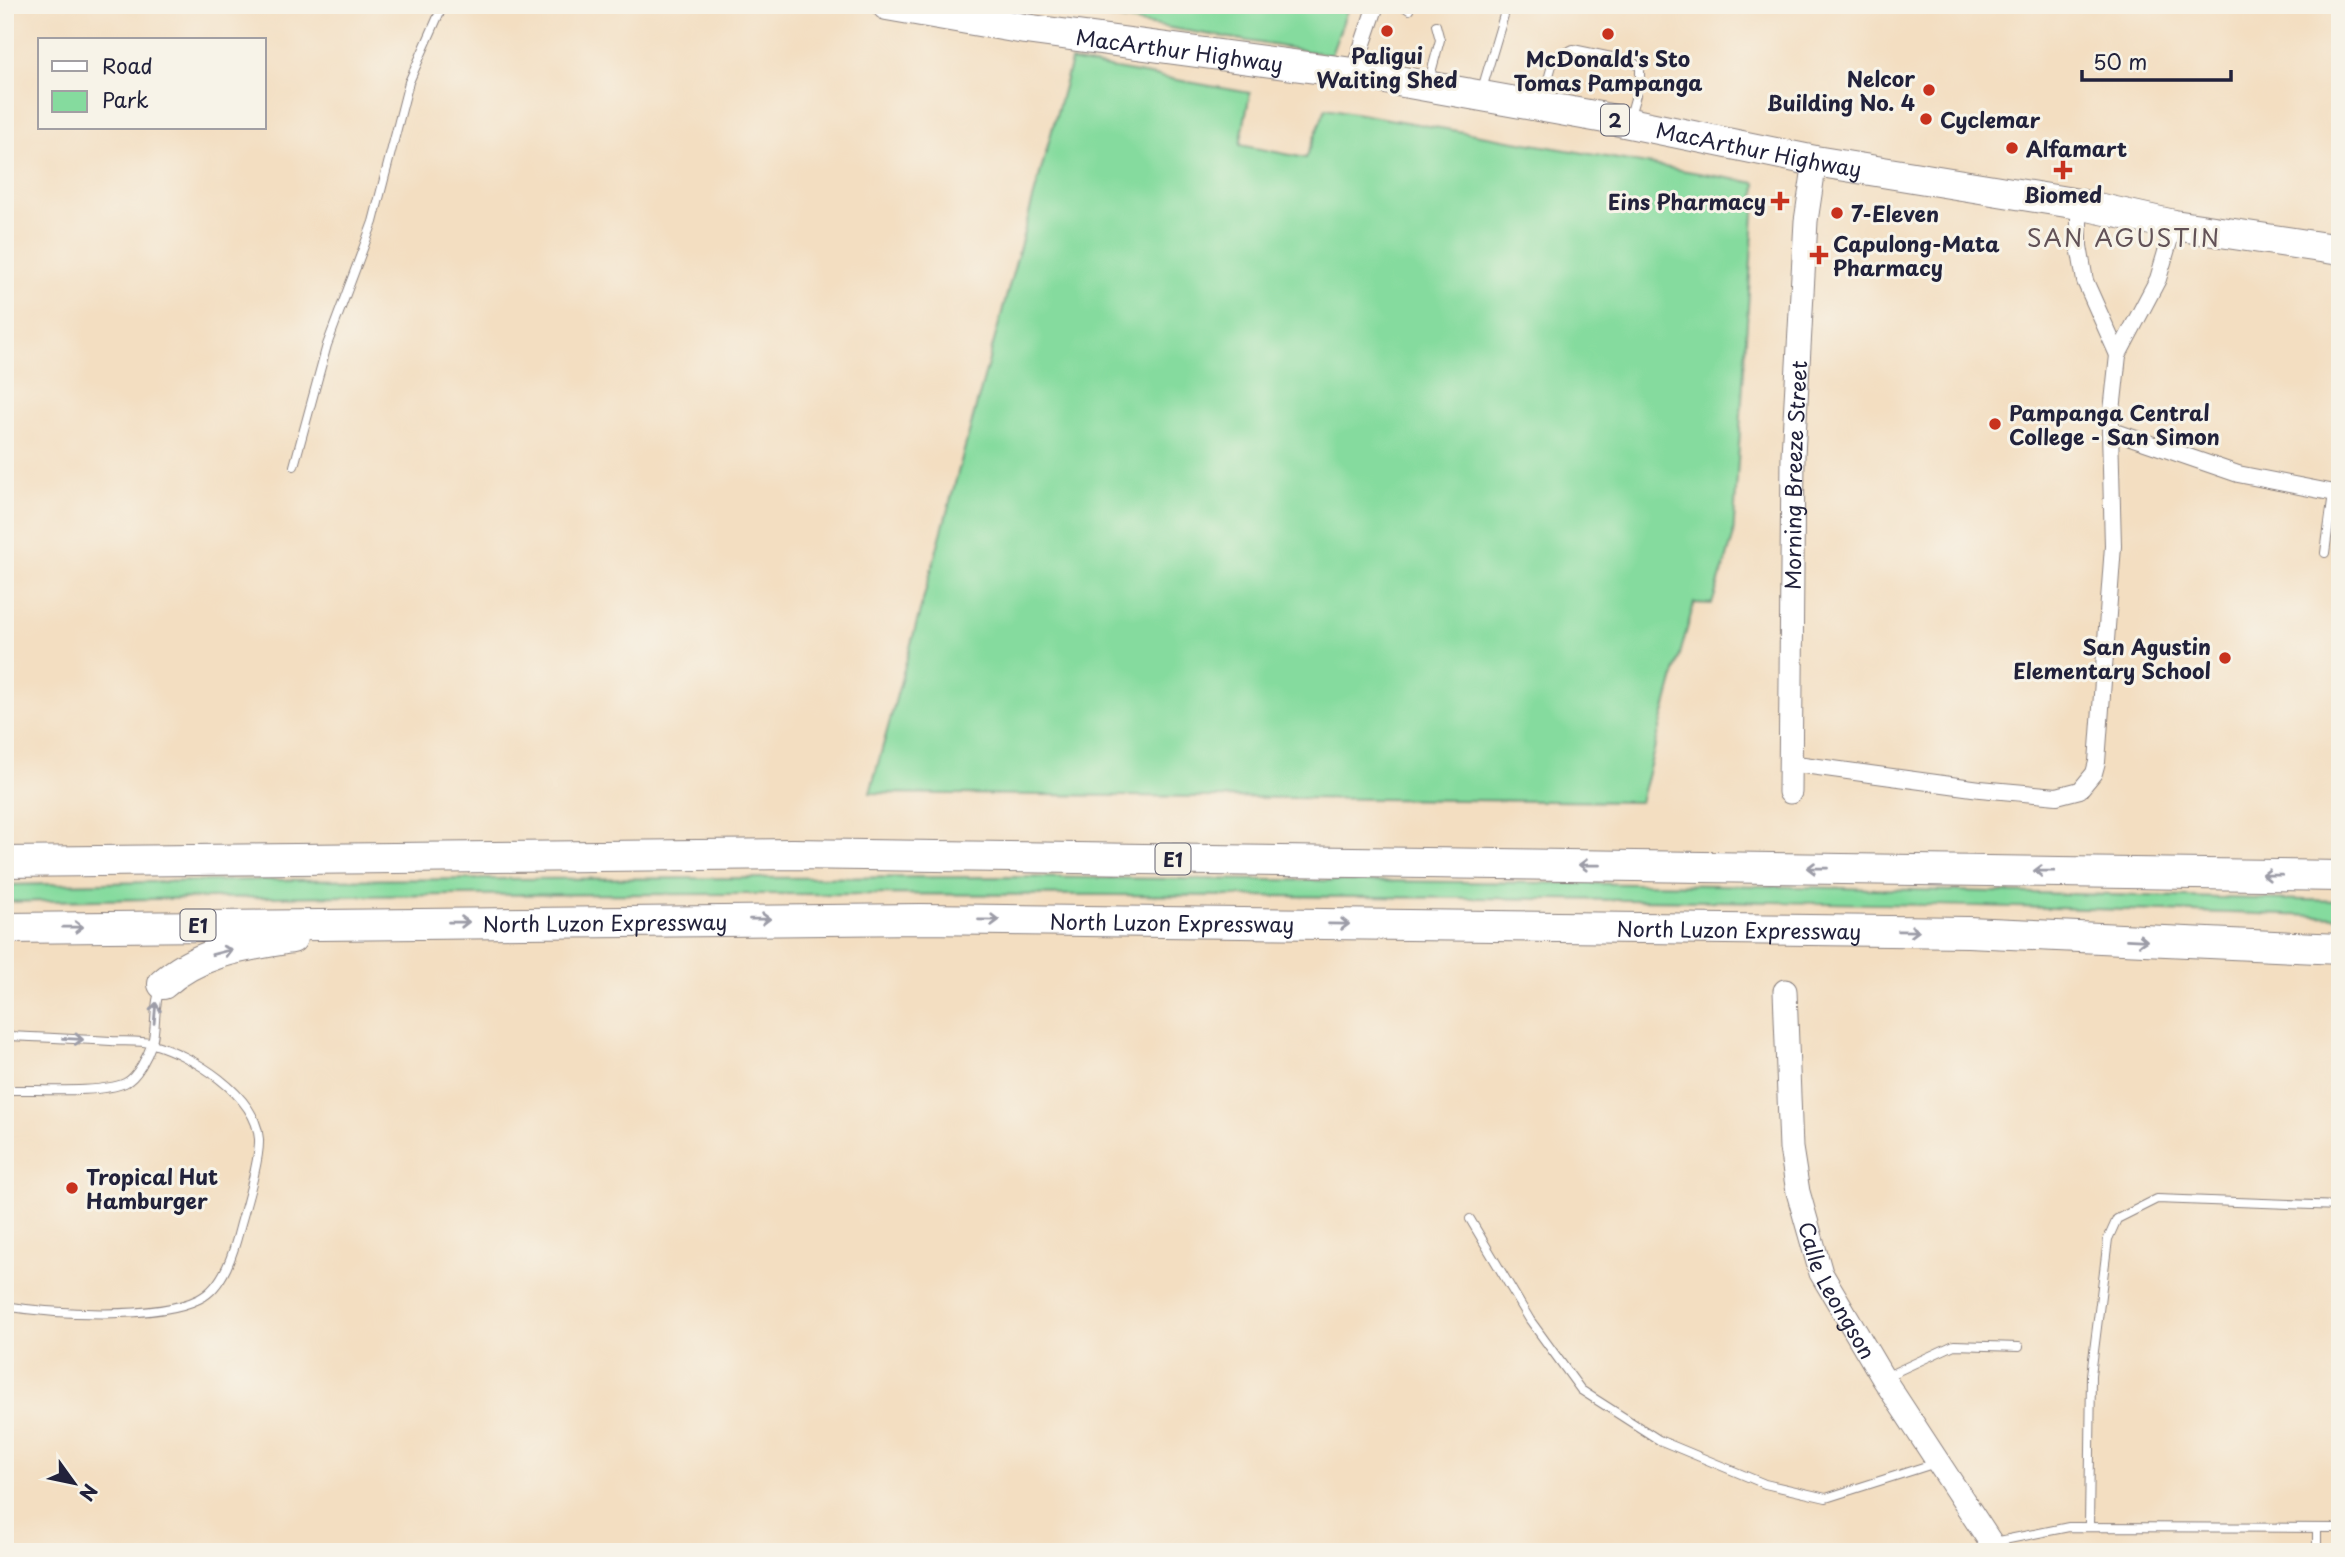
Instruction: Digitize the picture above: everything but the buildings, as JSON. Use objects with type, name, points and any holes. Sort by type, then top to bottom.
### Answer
[{"type":"highway","name":"MacArthur Highway","points":[[887,5],[1025,29],[1353,73],[1541,106],[1815,161],[2079,204],[2174,225],[2340,250]]},
{"type":"highway","name":"E1","points":[[5,862],[792,854],[2340,876]]},
{"type":"highway","name":"North Luzon Expressway","points":[[5,928],[391,922],[921,919],[1968,932],[2340,949]]},
{"type":"highway","points":[[163,984],[179,970],[220,951],[391,922]]},
{"type":"main road","name":"Morning Breeze Street","points":[[1790,792],[1794,442],[1806,221],[1815,161]]},
{"type":"main road","name":"Calle Leongson","points":[[1785,991],[1791,1148],[1801,1204],[1821,1273],[1883,1378],[1995,1547]]},
{"type":"street","points":[[1353,73],[1376,5]]},
{"type":"street","points":[[2079,204],[2080,246],[2085,281],[2118,355]]},
{"type":"street","points":[[1790,762],[2022,794],[2072,794],[2088,783],[2097,762],[2113,545],[2110,430],[2118,355],[2158,279],[2174,225]]},
{"type":"street","points":[[2110,430],[2238,474],[2337,493]]},
{"type":"lane","points":[[294,466],[327,345],[373,222],[409,82],[443,5]]},
{"type":"lane","points":[[1480,96],[1507,5]]},
{"type":"lane","points":[[1427,86],[1440,40],[1436,26]]},
{"type":"lane","points":[[1541,106],[1554,58],[1573,48],[1631,61],[1640,67],[1640,81],[1628,123]]},
{"type":"lane","points":[[2325,553],[2337,493]]},
{"type":"lane","points":[[5,1090],[109,1087],[127,1083],[137,1073],[152,1043],[156,1000],[163,984]]},
{"type":"lane","points":[[5,1036],[152,1043],[207,1068],[233,1089],[250,1116],[259,1138],[238,1234],[219,1280],[199,1299],[105,1315],[5,1306]]},
{"type":"lane","points":[[2089,1526],[2091,1375],[2108,1239],[2117,1219],[2157,1199],[2340,1206]]},
{"type":"lane","points":[[1470,1219],[1530,1320],[1581,1390],[1659,1440],[1765,1484],[1826,1498],[1939,1463]]},
{"type":"lane","points":[[1883,1378],[1954,1345],[2019,1347]]},
{"type":"lane","points":[[1995,1547],[2069,1527],[2340,1528]]},
{"type":"lane","points":[[2317,1528],[2317,1552]]},
{"type":"green space","points":[[1033,5],[1349,5],[1331,55]]},
{"type":"green space","points":[[1071,61],[1250,93],[1240,145],[1306,158],[1326,108],[1756,183],[1733,538],[1712,604],[1694,603],[1640,802],[870,793]]},
{"type":"green space","points":[[1006,877],[1718,885],[2340,901],[2340,917],[1789,902],[1083,895],[467,895],[5,902],[5,885],[253,880]]},
{"type":"place","name":"Paligui Waiting Shed","points":[[1387,31]]},
{"type":"place","name":"McDonald's Sto Tomas Pampanga","points":[[1608,34]]},
{"type":"place","name":"Nelcor Building No. 4","points":[[1929,90]]},
{"type":"place","name":"Cyclemar","points":[[1926,119]]},
{"type":"place","name":"Alfamart","points":[[2012,148]]},
{"type":"place","name":"Biomed","points":[[2063,170]]},
{"type":"place","name":"Eins Pharmacy","points":[[1780,201]]},
{"type":"place","name":"7-Eleven","points":[[1837,213]]},
{"type":"place","name":"Capulong-Mata Pharmacy","points":[[1819,255]]},
{"type":"place","name":"Pampanga Central College - San Simon","points":[[1995,424]]},
{"type":"place","name":"San Agustin Elementary School","points":[[2225,658]]},
{"type":"place","name":"Tropical Hut Hamburger","points":[[72,1188]]},
{"type":"district","name":"SAN AGUSTIN","points":[[2124,237]]}]
